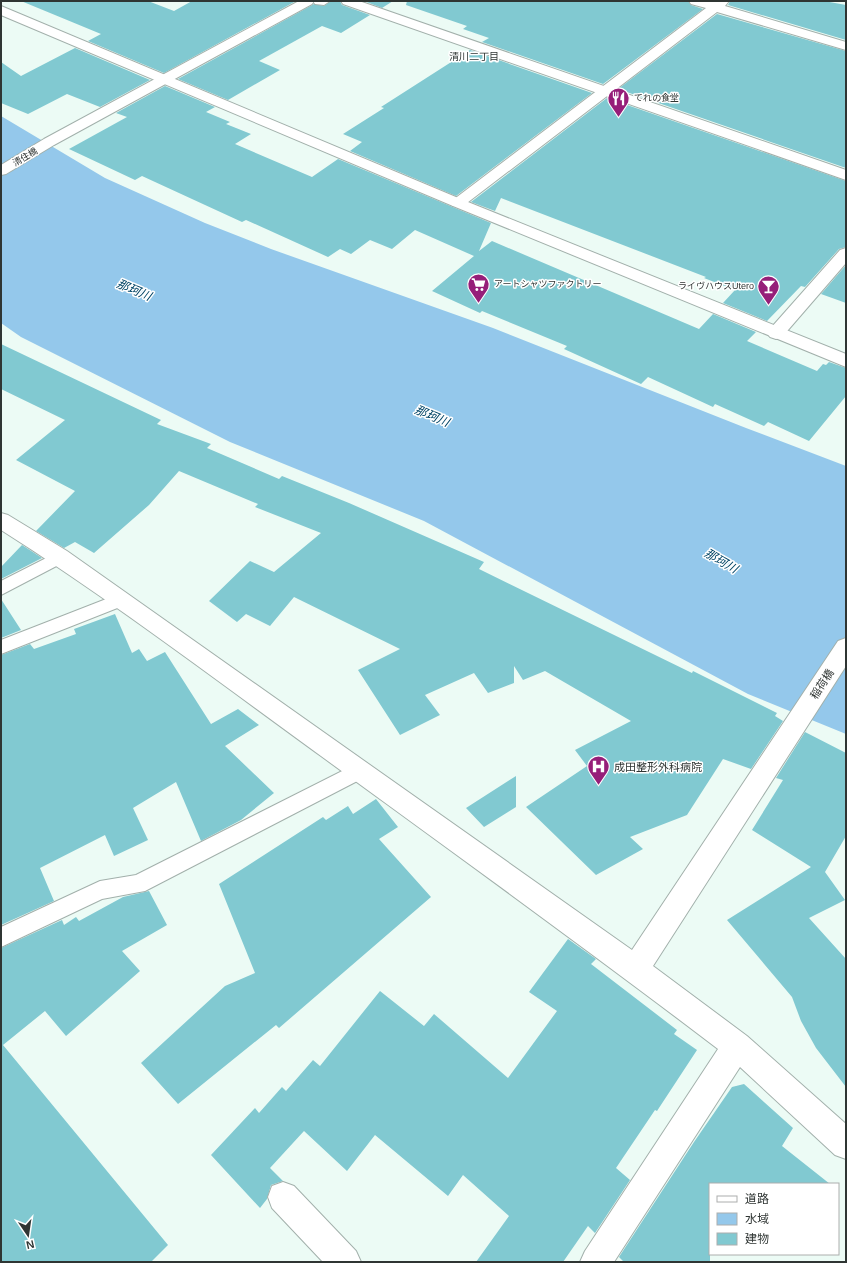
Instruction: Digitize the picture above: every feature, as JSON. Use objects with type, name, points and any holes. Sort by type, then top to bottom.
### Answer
[{"type":"street","name":"清住橋","points":[[1,172],[49,142],[308,1]]},
{"type":"street","points":[[319,1],[324,1]]},
{"type":"street","points":[[347,1],[846,176]]},
{"type":"street","points":[[695,1],[719,4],[846,46]]},
{"type":"street","points":[[458,202],[719,4]]},
{"type":"street","points":[[1,10],[164,80],[846,361]]},
{"type":"street","points":[[776,333],[842,263]]},
{"type":"street","points":[[1,520],[60,558],[360,770],[635,969],[737,1046],[846,1144]]},
{"type":"street","name":"稲荷橋","points":[[635,969],[846,647]]},
{"type":"street","points":[[596,1262],[737,1046]]},
{"type":"street","points":[[284,1197],[345,1262]]},
{"type":"lane","points":[[1,589],[60,558]]},
{"type":"lane","points":[[1,647],[119,600]]},
{"type":"lane","points":[[1,937],[100,890],[138,884],[360,770]]},
{"type":"water","name":"那珂川","points":[[1,116],[105,178],[205,223],[271,249],[493,328],[846,466],[846,734],[748,694],[424,521],[230,442],[21,337],[1,323]]},
{"type":"building","points":[[21,1],[148,1],[174,11],[192,1],[296,1],[164,73],[88,41],[101,34]]},
{"type":"building","points":[[331,1],[340,1],[342,5],[370,15],[341,33],[322,26],[259,61],[280,70],[228,100],[178,79],[314,4],[324,6]]},
{"type":"building","points":[[364,1],[393,1],[382,8]]},
{"type":"building","points":[[407,1],[688,1],[691,5],[703,9],[603,84],[482,42],[489,38],[463,29],[467,26],[406,5]]},
{"type":"building","points":[[730,1],[824,1],[846,5],[846,40],[728,5]]},
{"type":"building","points":[[717,14],[846,51],[846,168],[618,89]]},
{"type":"building","points":[[75,48],[150,80],[100,107],[67,94],[28,114],[1,103],[1,62],[21,76]]},
{"type":"building","points":[[470,50],[592,93],[456,196],[350,151],[362,142],[343,134],[384,108],[381,107]]},
{"type":"building","points":[[165,86],[215,107],[206,112],[230,122],[226,124],[251,134],[235,144],[312,177],[338,159],[491,223],[479,251],[492,241],[699,329],[713,314],[756,332],[747,341],[817,371],[823,364],[826,365],[829,362],[846,368],[846,396],[809,441],[768,422],[764,426],[715,404],[713,407],[648,377],[641,384],[564,349],[567,346],[482,311],[480,313],[432,291],[474,256],[415,230],[392,249],[370,240],[351,254],[340,249],[328,257],[246,220],[242,222],[142,176],[135,180],[69,149],[127,117],[116,113]]},
{"type":"building","points":[[607,98],[846,181],[846,247],[839,249],[805,287],[801,286],[767,321],[723,303],[735,290],[704,278],[706,277],[501,198],[495,211],[471,202]]},
{"type":"building","points":[[846,265],[846,303],[821,294]]},
{"type":"building","points":[[1,344],[161,420],[157,424],[211,444],[207,448],[279,479],[282,476],[349,503],[484,562],[479,569],[692,673],[693,671],[777,713],[775,716],[783,721],[751,769],[723,759],[687,815],[630,837],[643,849],[596,875],[526,807],[587,766],[575,750],[631,721],[545,671],[523,680],[514,666],[514,683],[488,693],[474,673],[425,695],[440,715],[400,735],[358,670],[400,649],[294,597],[270,626],[246,614],[237,622],[209,601],[250,561],[274,572],[321,533],[255,507],[258,504],[179,471],[149,505],[94,553],[75,542],[64,548],[36,531],[75,491],[16,460],[65,420],[1,389]]},
{"type":"building","points":[[22,545],[42,558],[1,579],[1,567]]},
{"type":"building","points":[[1,599],[21,630],[1,638]]},
{"type":"building","points":[[115,614],[132,653],[139,649],[147,661],[165,652],[211,724],[238,709],[259,725],[225,746],[274,793],[241,820],[201,841],[176,782],[133,808],[148,840],[114,856],[105,835],[40,868],[54,901],[1,925],[1,655],[30,644],[34,649],[76,634],[74,629]]},
{"type":"building","points":[[805,732],[846,753],[846,836],[825,872],[845,900],[809,918],[846,959],[846,1087],[816,1048],[801,1021],[792,997],[727,920],[811,867],[752,830],[783,780],[776,778]]},
{"type":"building","points":[[516,776],[516,807],[484,827],[466,808]]},
{"type":"building","points":[[376,799],[398,827],[379,839],[431,897],[279,1028],[276,1025],[178,1104],[141,1063],[225,986],[255,973],[219,884],[323,817],[326,820],[348,806],[353,814]]},
{"type":"building","points":[[149,891],[167,925],[122,951],[140,971],[66,1036],[45,1011],[3,1045],[168,1245],[151,1262],[1,1262],[1,948],[62,920],[64,925],[76,917],[79,921],[123,897]]},
{"type":"building","points":[[568,939],[596,959],[591,964],[677,1030],[674,1034],[697,1050],[657,1111],[655,1110],[616,1168],[630,1180],[595,1233],[588,1226],[563,1262],[476,1262],[509,1216],[463,1175],[448,1196],[375,1135],[347,1171],[304,1131],[270,1168],[283,1181],[271,1185],[267,1199],[260,1208],[211,1155],[255,1108],[259,1113],[282,1087],[286,1091],[313,1060],[320,1066],[380,991],[424,1026],[434,1014],[508,1078],[557,1011],[529,992]]},
{"type":"building","points":[[744,1084],[793,1128],[782,1146],[829,1183],[709,1183],[710,1262],[624,1262],[619,1257],[694,1142],[732,1087]]},
{"type":"place","name":"てれの食堂","points":[[619,118]]},
{"type":"place","name":"アートシャツファクトリー","points":[[478,304]]},
{"type":"place","name":"ライヴハウスUtero","points":[[769,306]]},
{"type":"place","name":"成田整形外科病院","points":[[599,786]]},
{"type":"district","name":"清川二丁目","points":[[474,56]]}]
